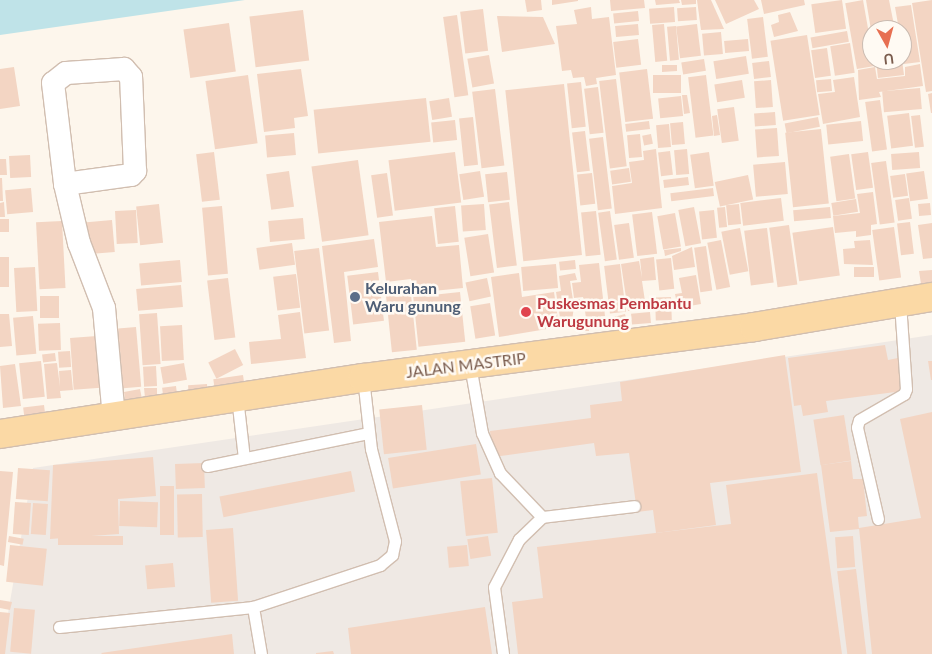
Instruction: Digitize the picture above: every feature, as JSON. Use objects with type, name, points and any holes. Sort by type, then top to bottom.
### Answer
[{"type":"main road","name":"JALAN MASTRIP","points":[[0,434],[363,378],[470,366],[754,327],[901,315],[932,297]]},
{"type":"street","points":[[65,184],[131,175],[135,171],[131,77],[124,69],[66,72],[55,79],[53,83],[65,184],[79,243],[104,308],[114,417]]},
{"type":"lane","points":[[878,519],[857,427],[859,420],[870,412],[904,394],[906,381],[901,315]]},
{"type":"lane","points":[[470,366],[482,433],[500,473],[542,517]]},
{"type":"lane","points":[[59,627],[253,607],[380,565],[392,555],[394,541],[368,433],[363,378]]},
{"type":"lane","points":[[237,397],[244,458]]},
{"type":"lane","points":[[207,466],[368,433]]},
{"type":"lane","points":[[503,654],[494,586],[519,540],[542,517],[634,506]]},
{"type":"lane","points":[[253,607],[261,654]]},
{"type":"shaded area","points":[[932,335],[932,654],[1,654],[33,468]]},
{"type":"water","points":[[0,0],[245,0],[0,35]]},
{"type":"building","points":[[525,0],[541,0],[542,10],[527,12]]},
{"type":"building","points":[[552,0],[578,0],[578,1],[552,5]]},
{"type":"building","points":[[610,0],[644,0],[645,8],[611,11]]},
{"type":"building","points":[[655,0],[679,0],[680,3],[656,5]]},
{"type":"building","points":[[681,0],[696,0],[696,4],[682,5]]},
{"type":"building","points":[[697,0],[711,0],[724,29],[701,30]]},
{"type":"building","points":[[715,0],[754,0],[759,9],[726,24]]},
{"type":"building","points":[[761,0],[804,0],[805,5],[764,14]]},
{"type":"building","points":[[842,0],[846,29],[815,33],[811,4]]},
{"type":"building","points":[[863,0],[867,20],[862,20],[862,68],[857,69],[845,3]]},
{"type":"building","points":[[866,0],[889,0],[893,20],[869,20]]},
{"type":"building","points":[[932,0],[932,91],[926,92],[912,3]]},
{"type":"building","points":[[911,5],[920,62],[912,63],[912,20],[897,20],[895,7]]},
{"type":"building","points":[[591,7],[592,19],[609,17],[616,75],[596,78],[597,84],[586,86],[584,77],[573,78],[571,70],[562,71],[556,26],[577,24],[574,10]]},
{"type":"building","points":[[674,7],[675,22],[650,24],[649,9]]},
{"type":"building","points":[[696,7],[697,20],[678,21],[677,8]]},
{"type":"building","points":[[483,9],[488,51],[465,53],[460,12]]},
{"type":"building","points":[[303,10],[309,61],[256,67],[249,17]]},
{"type":"building","points":[[638,11],[639,21],[614,24],[613,14]]},
{"type":"building","points":[[790,12],[798,31],[774,37],[771,25],[779,22],[778,15]]},
{"type":"building","points":[[457,15],[468,95],[454,97],[443,17]]},
{"type":"building","points":[[497,16],[543,17],[555,44],[502,52]]},
{"type":"building","points":[[763,17],[768,57],[752,59],[747,19]]},
{"type":"building","points":[[229,23],[236,72],[190,78],[183,29]]},
{"type":"building","points":[[638,24],[639,35],[616,37],[615,26]]},
{"type":"building","points":[[664,24],[667,61],[655,62],[652,25]]},
{"type":"building","points":[[697,24],[701,56],[680,58],[676,27]]},
{"type":"building","points":[[676,26],[679,60],[670,61],[667,27]]},
{"type":"building","points":[[847,31],[849,42],[812,48],[811,37]]},
{"type":"building","points":[[721,32],[723,54],[704,56],[702,34]]},
{"type":"building","points":[[807,35],[820,115],[783,121],[770,41]]},
{"type":"building","points":[[638,39],[641,65],[616,68],[613,42]]},
{"type":"building","points":[[748,39],[749,51],[725,53],[724,41]]},
{"type":"building","points":[[850,43],[855,73],[835,76],[830,46]]},
{"type":"building","points":[[827,48],[831,76],[815,78],[811,50]]},
{"type":"building","points":[[489,55],[494,84],[472,87],[467,59]]},
{"type":"building","points":[[746,56],[749,74],[716,79],[713,61]]},
{"type":"building","points":[[704,59],[706,71],[683,74],[681,63]]},
{"type":"building","points":[[769,61],[771,77],[754,79],[752,63]]},
{"type":"building","points":[[920,64],[923,86],[879,92],[881,97],[859,100],[858,70],[876,70],[877,79],[905,76],[905,70],[912,70],[912,66]]},
{"type":"building","points":[[662,65],[677,65],[677,71],[662,72]]},
{"type":"building","points":[[14,67],[20,106],[0,109],[0,69]]},
{"type":"building","points":[[301,69],[308,116],[294,118],[295,128],[264,132],[257,74]]},
{"type":"building","points":[[647,69],[653,119],[625,122],[619,72]]},
{"type":"building","points":[[877,70],[903,70],[904,75],[878,78]]},
{"type":"building","points":[[248,75],[258,143],[215,149],[205,81]]},
{"type":"building","points":[[653,75],[681,75],[681,93],[653,93]]},
{"type":"building","points":[[706,75],[713,136],[696,138],[688,77]]},
{"type":"building","points":[[854,77],[860,117],[823,124],[818,94],[835,92],[833,80]]},
{"type":"building","points":[[616,79],[627,166],[610,168],[599,81]]},
{"type":"building","points":[[831,79],[832,91],[817,92],[816,80]]},
{"type":"building","points":[[742,80],[745,98],[717,102],[714,84]]},
{"type":"building","points":[[771,80],[773,107],[756,108],[754,81]]},
{"type":"building","points":[[581,82],[586,127],[572,128],[567,83]]},
{"type":"building","points":[[564,84],[582,255],[523,261],[505,90]]},
{"type":"building","points":[[598,87],[604,133],[590,134],[584,89]]},
{"type":"building","points":[[920,88],[922,109],[884,112],[882,91]]},
{"type":"building","points":[[495,89],[504,165],[482,168],[472,92]]},
{"type":"building","points":[[932,93],[932,113],[931,113],[928,94]]},
{"type":"building","points":[[681,96],[683,116],[660,118],[658,98]]},
{"type":"building","points":[[681,96],[683,116],[660,118],[658,98]]},
{"type":"building","points":[[426,98],[431,142],[318,154],[314,110]]},
{"type":"building","points":[[449,98],[452,117],[432,120],[429,101]]},
{"type":"building","points":[[880,100],[887,150],[872,152],[865,102]]},
{"type":"building","points":[[734,107],[739,141],[722,143],[717,109]]},
{"type":"building","points":[[775,112],[776,125],[755,126],[754,113]]},
{"type":"building","points":[[909,113],[913,146],[891,148],[887,116]]},
{"type":"building","points":[[717,115],[720,135],[714,136],[712,116]]},
{"type":"building","points":[[920,115],[924,147],[915,148],[911,116]]},
{"type":"building","points":[[473,117],[478,165],[464,166],[459,118]]},
{"type":"building","points":[[818,117],[820,127],[787,133],[785,123]]},
{"type":"building","points":[[455,120],[457,140],[433,142],[431,123]]},
{"type":"building","points":[[649,121],[650,129],[626,132],[625,124]]},
{"type":"building","points":[[861,121],[863,141],[828,145],[826,125]]},
{"type":"building","points":[[683,122],[685,144],[672,145],[670,123]]},
{"type":"building","points":[[669,124],[671,147],[658,148],[656,125]]},
{"type":"building","points":[[777,128],[779,156],[757,157],[755,130]]},
{"type":"building","points":[[821,129],[829,204],[793,207],[785,133]]},
{"type":"building","points":[[585,131],[590,171],[577,172],[572,133]]},
{"type":"building","points":[[294,133],[296,155],[267,157],[265,136]]},
{"type":"building","points":[[640,134],[642,157],[629,158],[627,135]]},
{"type":"building","points":[[651,134],[653,144],[644,146],[642,136]]},
{"type":"building","points":[[603,137],[612,208],[598,210],[589,139]]},
{"type":"building","points":[[656,149],[662,208],[615,214],[612,186],[632,183],[629,162],[644,160],[643,151]]},
{"type":"building","points":[[687,149],[689,174],[676,175],[674,150]]},
{"type":"building","points":[[670,151],[673,175],[661,176],[658,152]]},
{"type":"building","points":[[214,152],[220,200],[202,202],[196,154]]},
{"type":"building","points":[[455,152],[461,203],[395,211],[388,160]]},
{"type":"building","points":[[709,152],[714,186],[695,188],[690,155]]},
{"type":"building","points":[[868,152],[873,188],[856,190],[851,154]]},
{"type":"building","points":[[919,152],[920,168],[892,170],[891,154]]},
{"type":"building","points":[[849,154],[855,199],[836,201],[830,157]]},
{"type":"building","points":[[30,155],[31,177],[10,178],[9,156]]},
{"type":"building","points":[[0,159],[6,159],[7,175],[0,175]]},
{"type":"building","points":[[358,160],[369,235],[322,242],[311,167]]},
{"type":"building","points":[[886,161],[895,222],[880,224],[871,163]]},
{"type":"building","points":[[785,162],[788,194],[756,197],[753,165]]},
{"type":"building","points":[[629,168],[631,182],[612,185],[610,171]]},
{"type":"building","points":[[289,171],[294,207],[271,210],[266,174]]},
{"type":"building","points":[[480,171],[484,197],[463,200],[459,174]]},
{"type":"building","points":[[924,171],[928,199],[910,201],[906,174]]},
{"type":"building","points":[[507,172],[510,200],[488,202],[485,174]]},
{"type":"building","points":[[387,173],[393,216],[377,218],[371,175]]},
{"type":"building","points":[[592,173],[595,204],[580,205],[577,175]]},
{"type":"building","points":[[905,174],[908,196],[893,198],[890,176]]},
{"type":"building","points":[[748,175],[753,199],[720,207],[715,182]]},
{"type":"building","points":[[688,177],[689,185],[664,188],[663,180]]},
{"type":"building","points":[[0,178],[2,178],[3,201],[0,201]]},
{"type":"building","points":[[31,188],[33,212],[7,214],[5,190]]},
{"type":"building","points":[[713,188],[714,196],[671,201],[670,193]]},
{"type":"building","points":[[873,192],[877,224],[871,225],[871,235],[856,237],[856,231],[835,233],[833,216],[860,213],[857,194]]},
{"type":"building","points":[[781,198],[784,221],[743,226],[740,203]]},
{"type":"building","points":[[909,198],[912,219],[898,221],[895,200]]},
{"type":"building","points":[[856,199],[858,212],[833,216],[831,203]]},
{"type":"building","points":[[4,202],[5,217],[0,217],[0,203]]},
{"type":"building","points":[[509,202],[517,266],[497,268],[489,204]]},
{"type":"building","points":[[930,203],[931,215],[919,216],[918,204]]},
{"type":"building","points":[[159,204],[163,243],[140,245],[136,206]]},
{"type":"building","points":[[484,204],[486,230],[463,232],[461,206]]},
{"type":"building","points":[[739,204],[741,224],[728,225],[726,205]]},
{"type":"building","points":[[222,206],[228,274],[208,275],[202,208]]},
{"type":"building","points":[[455,206],[459,242],[438,244],[434,208]]},
{"type":"building","points":[[694,207],[701,243],[685,246],[678,210]]},
{"type":"building","points":[[725,207],[727,227],[719,228],[717,208]]},
{"type":"building","points":[[830,207],[831,218],[794,221],[793,210]]},
{"type":"building","points":[[136,210],[138,243],[117,244],[115,211]]},
{"type":"building","points":[[714,210],[717,238],[702,239],[699,212]]},
{"type":"building","points":[[596,211],[601,255],[586,256],[581,213]]},
{"type":"building","points":[[610,211],[617,260],[605,261],[598,213]]},
{"type":"building","points":[[652,212],[657,254],[637,256],[632,214]]},
{"type":"building","points":[[675,213],[681,246],[663,250],[657,216]]},
{"type":"building","points":[[432,216],[436,247],[459,245],[463,288],[413,293],[411,279],[386,282],[379,222]]},
{"type":"building","points":[[303,218],[305,239],[270,242],[268,221]]},
{"type":"building","points":[[0,219],[9,219],[9,232],[0,232]]},
{"type":"building","points":[[112,220],[115,252],[87,254],[84,222]]},
{"type":"building","points":[[62,221],[66,288],[40,289],[36,222]]},
{"type":"building","points":[[910,222],[914,254],[901,255],[897,224]]},
{"type":"building","points":[[629,223],[634,258],[619,260],[614,225]]},
{"type":"building","points":[[932,223],[932,258],[923,259],[918,225]]},
{"type":"building","points":[[789,225],[797,284],[778,287],[769,228]]},
{"type":"building","points":[[833,227],[840,276],[799,281],[792,233]]},
{"type":"building","points":[[894,227],[901,278],[879,281],[872,230]]},
{"type":"building","points":[[740,228],[748,271],[730,275],[721,232]]},
{"type":"building","points":[[767,228],[774,283],[751,285],[744,231]]},
{"type":"building","points":[[488,234],[494,273],[470,276],[464,238]]},
{"type":"building","points":[[374,239],[378,267],[344,272],[351,341],[334,343],[322,246]]},
{"type":"building","points":[[721,240],[730,287],[716,290],[707,243]]},
{"type":"building","points":[[870,240],[873,265],[844,264],[843,249],[855,248],[854,241]]},
{"type":"building","points":[[292,243],[295,265],[259,270],[256,248]]},
{"type":"building","points":[[706,246],[712,291],[700,292],[694,248]]},
{"type":"building","points":[[692,247],[695,267],[674,270],[672,256]]},
{"type":"building","points":[[319,248],[329,330],[304,333],[294,251]]},
{"type":"building","points":[[681,248],[681,251],[665,256],[664,250]]},
{"type":"building","points":[[0,257],[9,257],[9,287],[0,287]]},
{"type":"building","points":[[654,257],[656,280],[642,281],[646,308],[628,311],[621,264],[639,261],[642,278],[640,259]]},
{"type":"building","points":[[671,258],[674,289],[659,290],[656,260]]},
{"type":"building","points":[[180,260],[182,282],[141,285],[139,264]]},
{"type":"building","points":[[575,260],[576,269],[560,271],[559,262]]},
{"type":"building","points":[[599,263],[605,316],[586,318],[583,297],[574,298],[572,283],[581,282],[579,265]]},
{"type":"building","points":[[556,264],[558,288],[523,291],[521,267]]},
{"type":"building","points":[[620,264],[626,312],[610,314],[604,266]]},
{"type":"building","points":[[35,267],[37,311],[16,312],[14,268]]},
{"type":"building","points":[[854,267],[874,267],[874,277],[854,277]]},
{"type":"building","points":[[932,270],[932,282],[921,284],[919,271]]},
{"type":"building","points":[[378,272],[384,321],[353,324],[347,276]]},
{"type":"building","name":"Puskesmas Pembantu Warugunung","points":[[519,273],[522,297],[554,292],[559,327],[499,337],[491,277]]},
{"type":"building","points":[[575,273],[577,280],[570,281],[573,300],[580,299],[581,303],[574,306],[572,321],[561,324],[556,292],[561,291],[559,276]]},
{"type":"building","points":[[296,274],[300,308],[277,311],[273,277]]},
{"type":"building","points":[[696,275],[701,304],[678,308],[675,294],[682,293],[679,278]]},
{"type":"building","points":[[228,278],[235,338],[214,340],[207,281]]},
{"type":"building","points":[[487,278],[491,297],[469,301],[465,283]]},
{"type":"building","points":[[181,285],[183,307],[138,311],[136,289]]},
{"type":"building","points":[[410,285],[417,350],[392,352],[385,288]]},
{"type":"building","points":[[460,292],[465,342],[418,347],[413,297]]},
{"type":"building","points":[[40,296],[59,296],[59,318],[40,318]]},
{"type":"building","points":[[671,297],[672,320],[656,321],[655,298]]},
{"type":"building","points":[[490,303],[495,336],[475,339],[470,306]]},
{"type":"building","points":[[300,312],[306,358],[251,364],[249,342],[281,339],[278,315]]},
{"type":"building","points":[[650,312],[651,323],[632,325],[631,314]]},
{"type":"building","points":[[157,313],[161,364],[143,365],[139,314]]},
{"type":"building","points":[[0,314],[9,314],[12,346],[0,347]]},
{"type":"building","points":[[625,314],[628,325],[610,329],[608,319]]},
{"type":"building","points":[[33,316],[36,354],[16,356],[13,318]]},
{"type":"building","points":[[575,322],[589,322],[589,331],[575,331]]},
{"type":"building","points":[[60,323],[61,350],[39,351],[38,324]]},
{"type":"building","points":[[182,325],[184,360],[162,361],[160,326]]},
{"type":"building","points":[[136,327],[141,387],[123,388],[118,329]]},
{"type":"building","points":[[97,336],[101,388],[74,390],[70,338]]},
{"type":"building","points":[[885,345],[888,360],[898,358],[903,391],[826,401],[828,412],[803,416],[801,405],[794,406],[788,358]]},
{"type":"building","points":[[235,349],[243,365],[216,379],[208,363]]},
{"type":"building","points":[[70,351],[71,367],[59,368],[58,352]]},
{"type":"building","points":[[55,353],[56,361],[43,363],[42,355]]},
{"type":"building","points":[[785,355],[801,472],[710,483],[716,525],[656,533],[653,510],[637,512],[629,453],[596,456],[594,443],[493,457],[490,431],[591,418],[590,405],[622,401],[620,382]]},
{"type":"building","points":[[41,361],[45,397],[23,399],[19,363]]},
{"type":"building","points":[[928,361],[932,361],[932,380],[931,380]]},
{"type":"building","points":[[57,363],[60,387],[59,371],[71,370],[73,390],[60,391],[61,398],[47,399],[44,364]]},
{"type":"building","points":[[184,363],[187,380],[163,384],[160,367]]},
{"type":"building","points":[[15,364],[21,406],[3,408],[0,366]]},
{"type":"building","points":[[156,366],[157,386],[144,387],[143,367]]},
{"type":"building","points":[[243,375],[245,390],[215,394],[213,379]]},
{"type":"building","points":[[207,384],[208,398],[189,399],[188,385]]},
{"type":"building","points":[[176,386],[177,394],[163,396],[162,388]]},
{"type":"building","points":[[144,388],[157,388],[157,397],[145,398]]},
{"type":"building","points":[[140,389],[142,399],[125,401],[124,392]]},
{"type":"building","points":[[44,405],[46,421],[25,423],[23,408]]},
{"type":"building","points":[[422,405],[427,450],[384,454],[379,409]]},
{"type":"building","points":[[932,412],[932,654],[872,654],[859,528],[921,518],[900,419]]},
{"type":"building","points":[[844,415],[851,460],[821,465],[813,420]]},
{"type":"building","points":[[476,444],[481,475],[393,489],[388,458]]},
{"type":"building","points":[[153,457],[156,496],[118,499],[119,534],[50,539],[53,465]]},
{"type":"building","points":[[851,461],[853,479],[863,479],[867,516],[858,517],[859,529],[830,532],[821,465]]},
{"type":"building","points":[[204,463],[205,488],[176,489],[175,464]]},
{"type":"building","points":[[18,468],[50,470],[48,501],[16,499]]},
{"type":"building","points":[[0,471],[13,472],[4,566],[0,565]]},
{"type":"building","points":[[351,471],[355,492],[223,517],[219,497]]},
{"type":"building","points":[[817,473],[842,654],[518,654],[512,602],[543,598],[537,547],[731,524],[726,485]]},
{"type":"building","points":[[492,478],[498,533],[466,536],[460,481]]},
{"type":"building","points":[[160,486],[174,486],[174,535],[160,535]]},
{"type":"building","points":[[177,494],[202,494],[203,537],[178,537]]},
{"type":"building","points":[[120,501],[158,502],[157,527],[119,526]]},
{"type":"building","points":[[15,502],[31,503],[29,535],[13,534]]},
{"type":"building","points":[[33,503],[48,504],[46,535],[31,534]]},
{"type":"building","points":[[233,528],[238,601],[211,603],[206,530]]},
{"type":"building","points":[[9,536],[24,539],[23,545],[8,542]]},
{"type":"building","points":[[58,536],[123,536],[123,545],[58,545]]},
{"type":"building","points":[[488,536],[491,556],[470,559],[467,539]]},
{"type":"building","points":[[853,536],[855,567],[837,568],[835,537]]},
{"type":"building","points":[[10,545],[47,549],[43,586],[6,582]]},
{"type":"building","points":[[467,545],[469,566],[449,568],[447,547]]},
{"type":"building","points":[[173,563],[175,587],[147,589],[145,565]]},
{"type":"building","points":[[856,569],[866,654],[847,654],[837,571]]},
{"type":"building","points":[[0,600],[12,602],[10,610],[0,608]]},
{"type":"building","points":[[485,607],[492,654],[351,654],[348,628]]},
{"type":"building","points":[[14,608],[35,610],[31,654],[10,652]]},
{"type":"building","points":[[0,612],[10,613],[5,654],[0,654]]},
{"type":"building","points":[[232,634],[234,654],[101,653]]},
{"type":"building","points":[[333,651],[334,654],[316,654],[316,653]]},
{"type":"place","name":"Kelurahan Waru gunung","points":[[355,297]]},
{"type":"place","name":"Puskesmas Pembantu Warugunung","points":[[526,312]]}]
